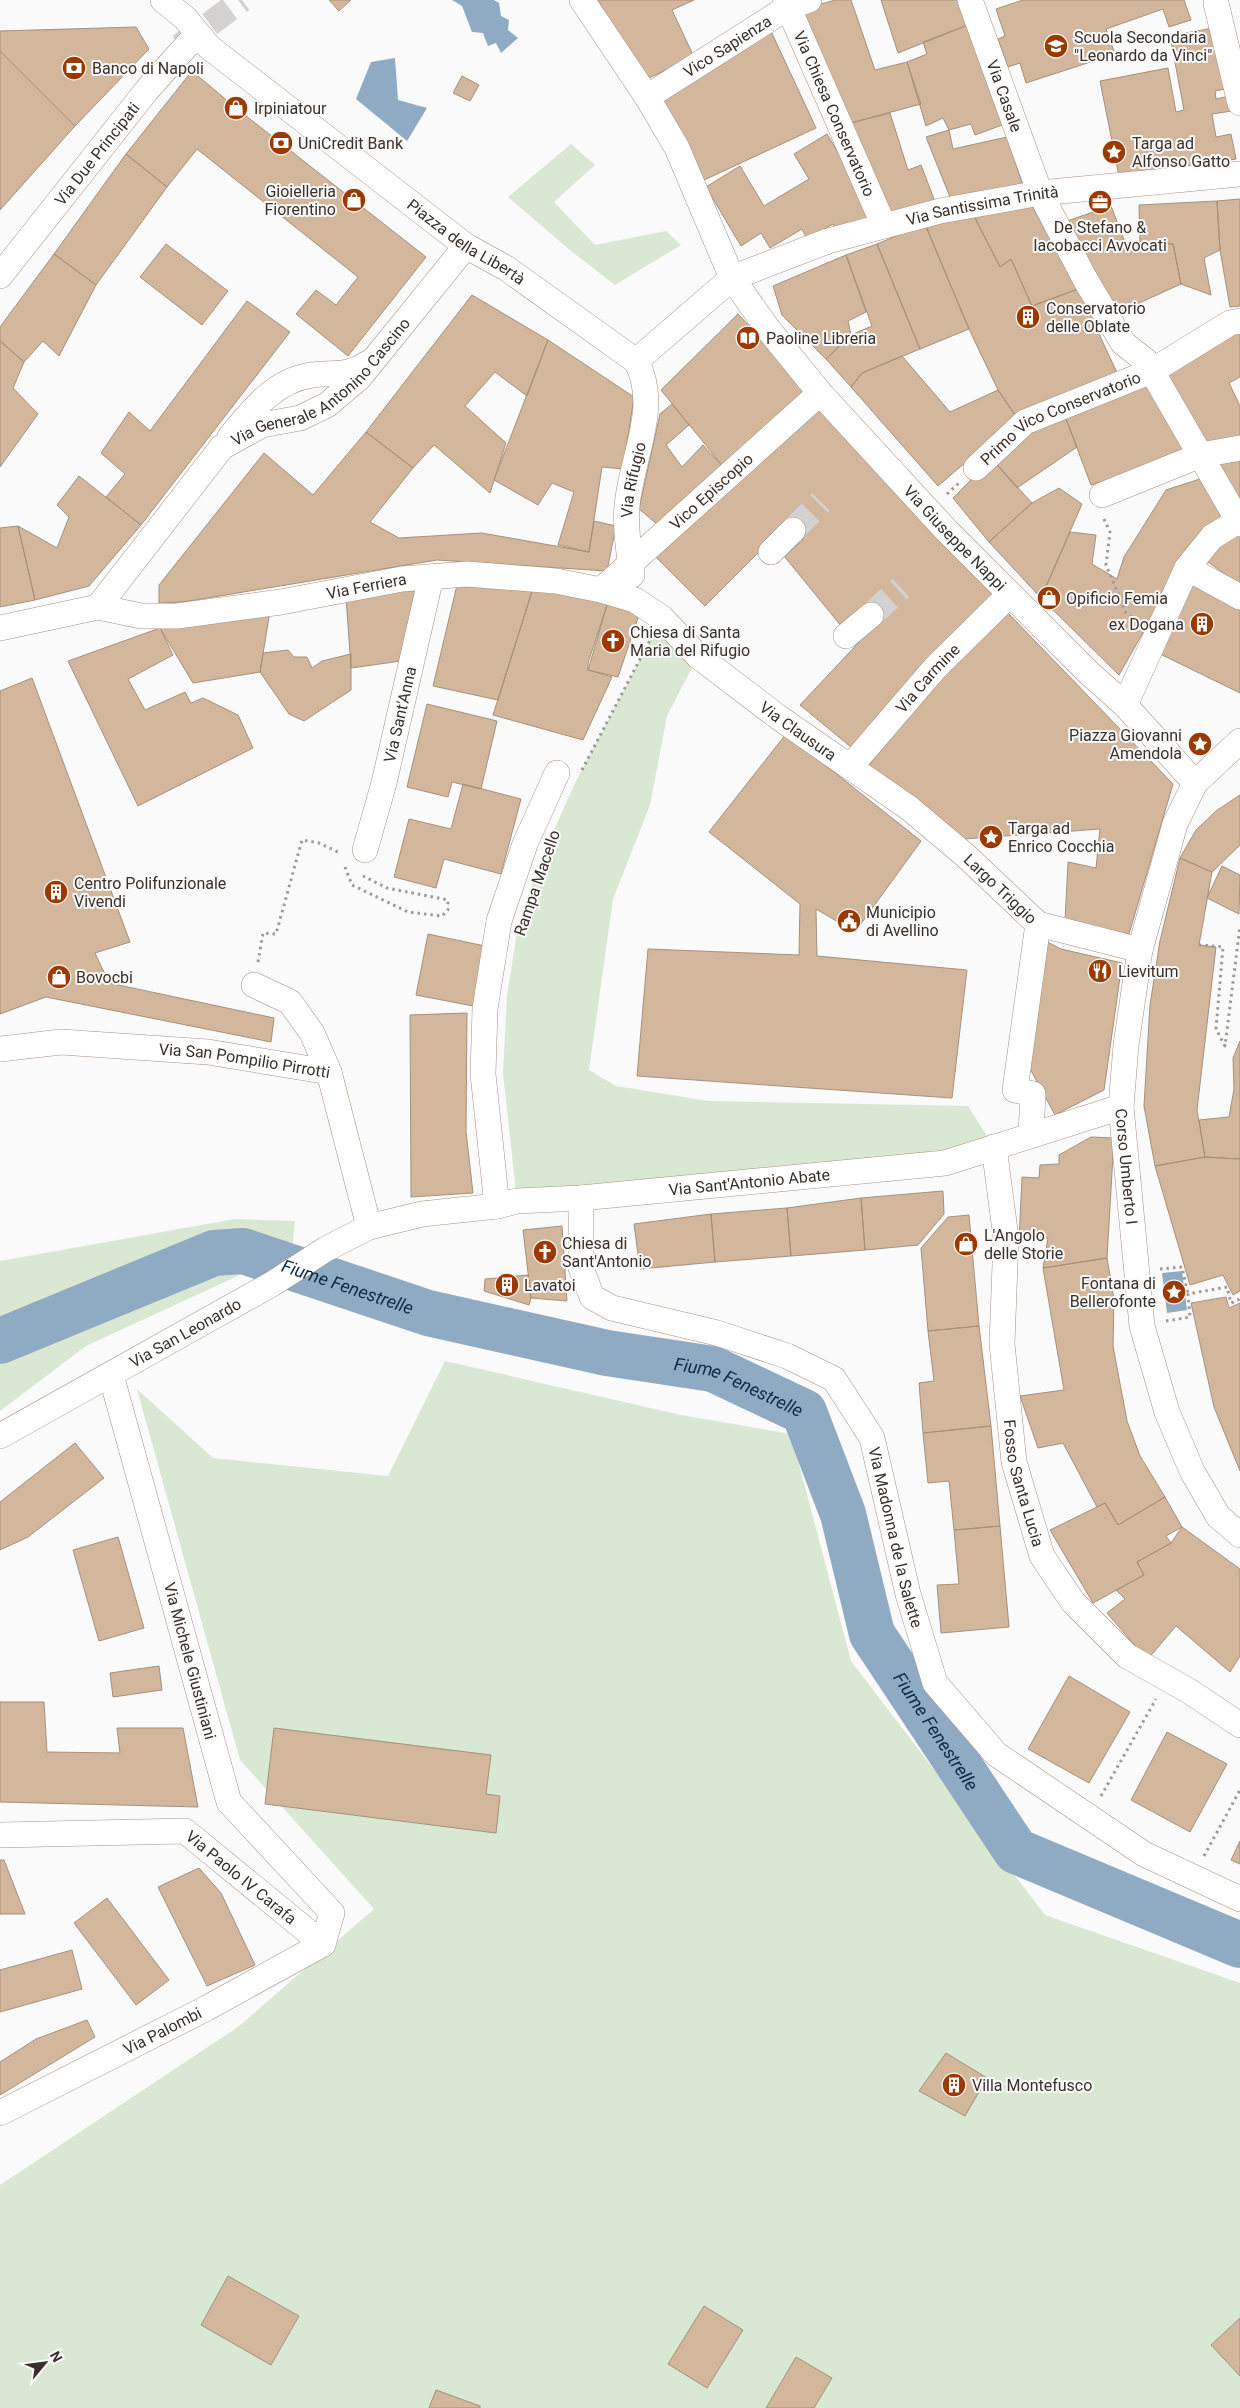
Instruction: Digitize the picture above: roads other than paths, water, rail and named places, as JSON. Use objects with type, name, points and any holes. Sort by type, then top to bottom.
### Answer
[{"type":"street","name":"Piazza della Libertà","points":[[163,0],[185,18],[208,47],[466,246],[506,268],[636,361]]},
{"type":"street","name":"Via Giuseppe Nappi","points":[[582,0],[647,97],[677,148],[732,278],[768,329],[820,392],[928,511],[1088,672],[1125,705],[1195,783]]},
{"type":"street","name":"Via Casale","points":[[970,0],[1040,193],[1085,279],[1123,343],[1146,361],[1239,522]]},
{"type":"street","name":"Vico Sapienza","points":[[647,97],[794,3]]},
{"type":"street","name":"Via Chiesa Conservatorio","points":[[794,3],[884,226]]},
{"type":"street","points":[[1216,3],[1240,103]]},
{"type":"street","name":"Via Due Principati","points":[[0,276],[147,90],[188,44],[202,38]]},
{"type":"street","name":"Via Santissima Trinità","points":[[732,278],[828,242],[940,211],[1040,193],[1240,174]]},
{"type":"street","name":"Via Generale Antonino Cascino","points":[[98,607],[222,447],[262,425],[300,418],[327,405],[359,378],[466,246]]},
{"type":"street","points":[[636,361],[732,278]]},
{"type":"street","name":"Primo Vico Conservatorio","points":[[976,468],[1025,422],[1152,371],[1230,323],[1240,320]]},
{"type":"street","points":[[222,447],[255,406],[283,384],[311,375],[347,374],[362,368],[374,359]]},
{"type":"street","name":"Via Rifugio","points":[[635,600],[630,563],[627,507],[648,402],[643,373],[636,361]]},
{"type":"street","name":"Vico Episcopio","points":[[601,590],[820,392]]},
{"type":"street","points":[[1102,495],[1201,455],[1240,448]]},
{"type":"street","points":[[1125,705],[1187,568],[1212,537],[1239,522]]},
{"type":"street","points":[[628,526],[660,536]]},
{"type":"street","points":[[770,552],[793,530]]},
{"type":"street","points":[[1187,568],[1240,597]]},
{"type":"street","name":"Via Ferriera","points":[[98,607],[141,616],[177,616],[281,602],[402,579],[467,574],[556,582],[601,590],[635,600]]},
{"type":"street","name":"Via Sant'Anna","points":[[365,850],[384,783],[431,577]]},
{"type":"street","name":"Via Carmine","points":[[850,767],[935,668],[1010,594]]},
{"type":"street","name":"Via Clausura","points":[[635,600],[662,618],[698,656],[778,717],[975,854]]},
{"type":"street","points":[[0,628],[98,607]]},
{"type":"street","points":[[846,636],[871,615]]},
{"type":"street","points":[[1195,783],[1240,741]]},
{"type":"street","name":"Rampa Macello","points":[[497,1206],[483,1074],[485,1009],[499,921],[525,844],[569,773]]},
{"type":"street","name":"Corso Umberto I","points":[[1195,783],[1175,824],[1140,950],[1126,1045],[1121,1107],[1142,1326],[1167,1412],[1192,1471],[1218,1516],[1240,1535]]},
{"type":"street","name":"Largo Triggio","points":[[975,854],[1038,924],[1140,950]]},
{"type":"street","points":[[1031,1134],[1033,1094],[1015,1090],[1038,924]]},
{"type":"street","points":[[254,985],[290,1002],[312,1033],[329,1072]]},
{"type":"street","name":"Via San Pompilio Pirrotti","points":[[0,1049],[61,1042],[208,1052],[329,1072],[369,1227]]},
{"type":"street","name":"Via Sant'Antonio Abate","points":[[369,1227],[422,1214],[497,1206],[517,1201],[581,1198],[945,1163],[1031,1134],[1121,1107]]},
{"type":"street","name":"Fosso Santa Lucia","points":[[994,1147],[1006,1238],[1002,1344],[1014,1462],[1042,1556],[1073,1602],[1127,1656],[1189,1691],[1240,1725]]},
{"type":"street","name":"Via Madonna de la Salette","points":[[581,1198],[581,1268],[592,1297],[612,1308],[717,1333],[787,1356],[834,1380],[872,1438],[908,1594],[934,1683],[996,1754],[1144,1854],[1240,1899]]},
{"type":"street","name":"Via San Leonardo","points":[[0,1436],[272,1284],[326,1249],[369,1227]]},
{"type":"street","name":"Via Michele Giustiniani","points":[[111,1375],[229,1802],[332,1913],[323,1944]]},
{"type":"street","name":"Via Paolo IV Carafa","points":[[0,1835],[185,1831],[323,1944]]},
{"type":"street","name":"Via Palombi","points":[[0,2113],[207,2008],[323,1944]]},
{"type":"water","points":[[452,0],[494,0],[499,3],[501,16],[509,20],[508,30],[518,38],[501,53],[496,43],[488,46],[483,33],[472,32],[462,6]]},
{"type":"water","points":[[395,58],[398,100],[427,108],[407,141],[356,99],[371,62]]},
{"type":"water","name":"Fontana di Bellerofonte","points":[[1182,1271],[1187,1310],[1167,1313],[1162,1273]]},
{"type":"waterway","name":"Fiume Fenestrelle","points":[[0,1341],[214,1253],[243,1251],[428,1313],[607,1353],[713,1369],[804,1412],[843,1514],[872,1634],[1016,1851],[1240,1945]]},
{"type":"tunnel","points":[[180,46],[242,0]]},
{"type":"tunnel","points":[[793,530],[821,502]]},
{"type":"tunnel","points":[[871,615],[901,588]]},
{"type":"place","name":"Scuola Secondaria \"Leonardo da Vinci\"","points":[[1056,46]]},
{"type":"place","name":"Banco di Napoli","points":[[74,68]]},
{"type":"place","name":"Irpiniatour","points":[[236,108]]},
{"type":"place","name":"UniCredit Bank","points":[[281,143]]},
{"type":"place","name":"Targa ad Alfonso Gatto","points":[[1114,152]]},
{"type":"place","name":"Gioielleria Fiorentino","points":[[354,200]]},
{"type":"place","name":"De Stefano & Iacobacci Avvocati","points":[[1100,202]]},
{"type":"place","name":"Conservatorio delle Oblate","points":[[1028,317]]},
{"type":"place","name":"Paoline Libreria","points":[[748,338]]},
{"type":"place","name":"Opificio Femia","points":[[1049,598]]},
{"type":"place","name":"ex Dogana","points":[[1202,624]]},
{"type":"place","name":"Chiesa di Santa Maria del Rifugio","points":[[613,641]]},
{"type":"place","name":"Piazza Giovanni Amendola","points":[[1200,744]]},
{"type":"place","name":"Targa ad Enrico Cocchia","points":[[991,837]]},
{"type":"place","name":"Centro Polifunzionale Vivendi","points":[[56,892]]},
{"type":"place","name":"Municipio di Avellino","points":[[849,921]]},
{"type":"place","name":"Lievitum","points":[[1100,971]]},
{"type":"place","name":"Bovocbi","points":[[59,977]]},
{"type":"place","name":"L'Angolo delle Storie","points":[[966,1244]]},
{"type":"place","name":"Chiesa di Sant'Antonio","points":[[545,1252]]},
{"type":"place","name":"Lavatoi","points":[[507,1285]]},
{"type":"place","name":"Fontana di Bellerofonte","points":[[1174,1292]]},
{"type":"place","name":"Villa Montefusco","points":[[954,2085]]}]
